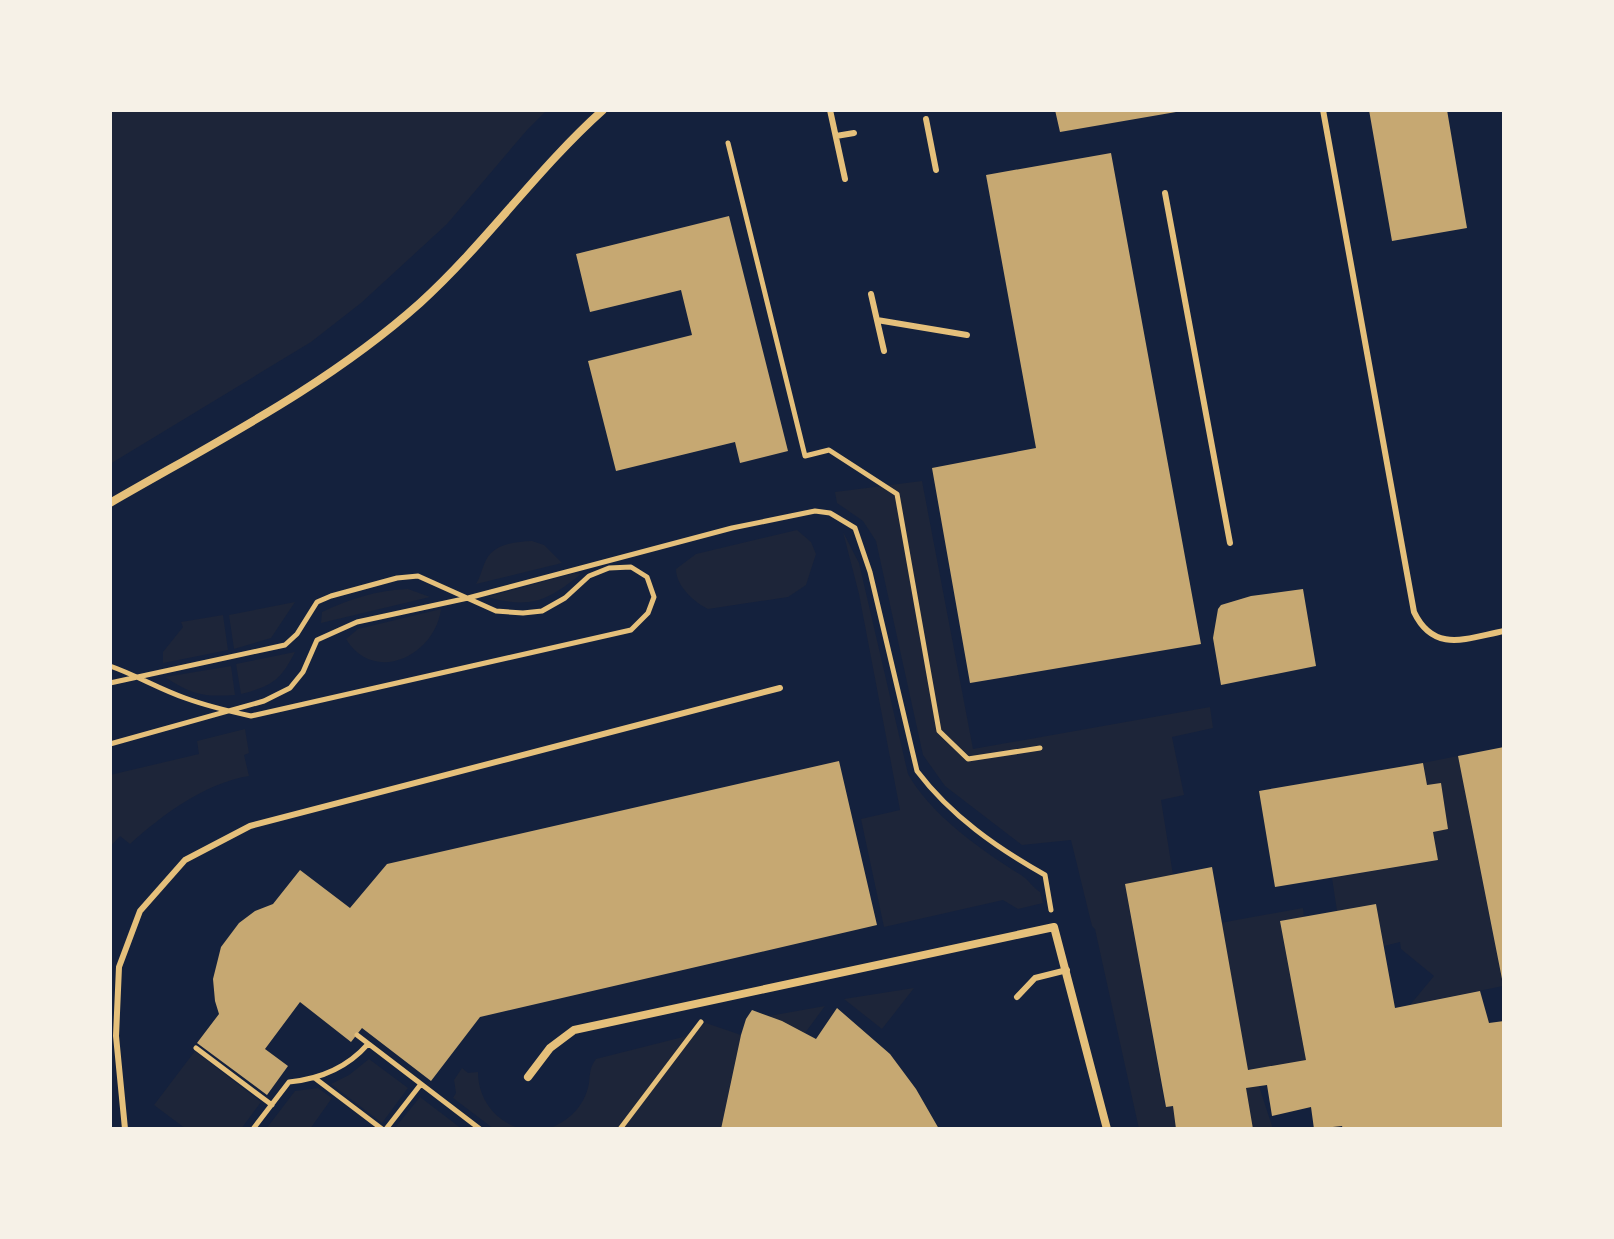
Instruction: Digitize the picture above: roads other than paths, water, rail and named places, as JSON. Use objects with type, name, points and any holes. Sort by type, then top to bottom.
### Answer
[{"type":"street","points":[[110,503],[243,428],[364,350],[447,276],[566,143],[603,110]]},
{"type":"street","points":[[528,1077],[550,1048],[574,1030],[1054,927],[1107,1129]]},
{"type":"lane","points":[[830,110],[845,179]]},
{"type":"lane","points":[[1323,110],[1414,612],[1419,624],[1436,639],[1448,641],[1504,631]]},
{"type":"lane","points":[[926,119],[936,170]]},
{"type":"lane","points":[[836,136],[854,133]]},
{"type":"lane","points":[[1165,193],[1230,543]]},
{"type":"lane","points":[[871,294],[884,351]]},
{"type":"lane","points":[[877,320],[967,335]]},
{"type":"lane","points":[[125,1129],[116,1036],[119,967],[140,911],[185,860],[250,826],[780,688]]},
{"type":"lane","points":[[1017,997],[1035,978],[1067,970]]}]
